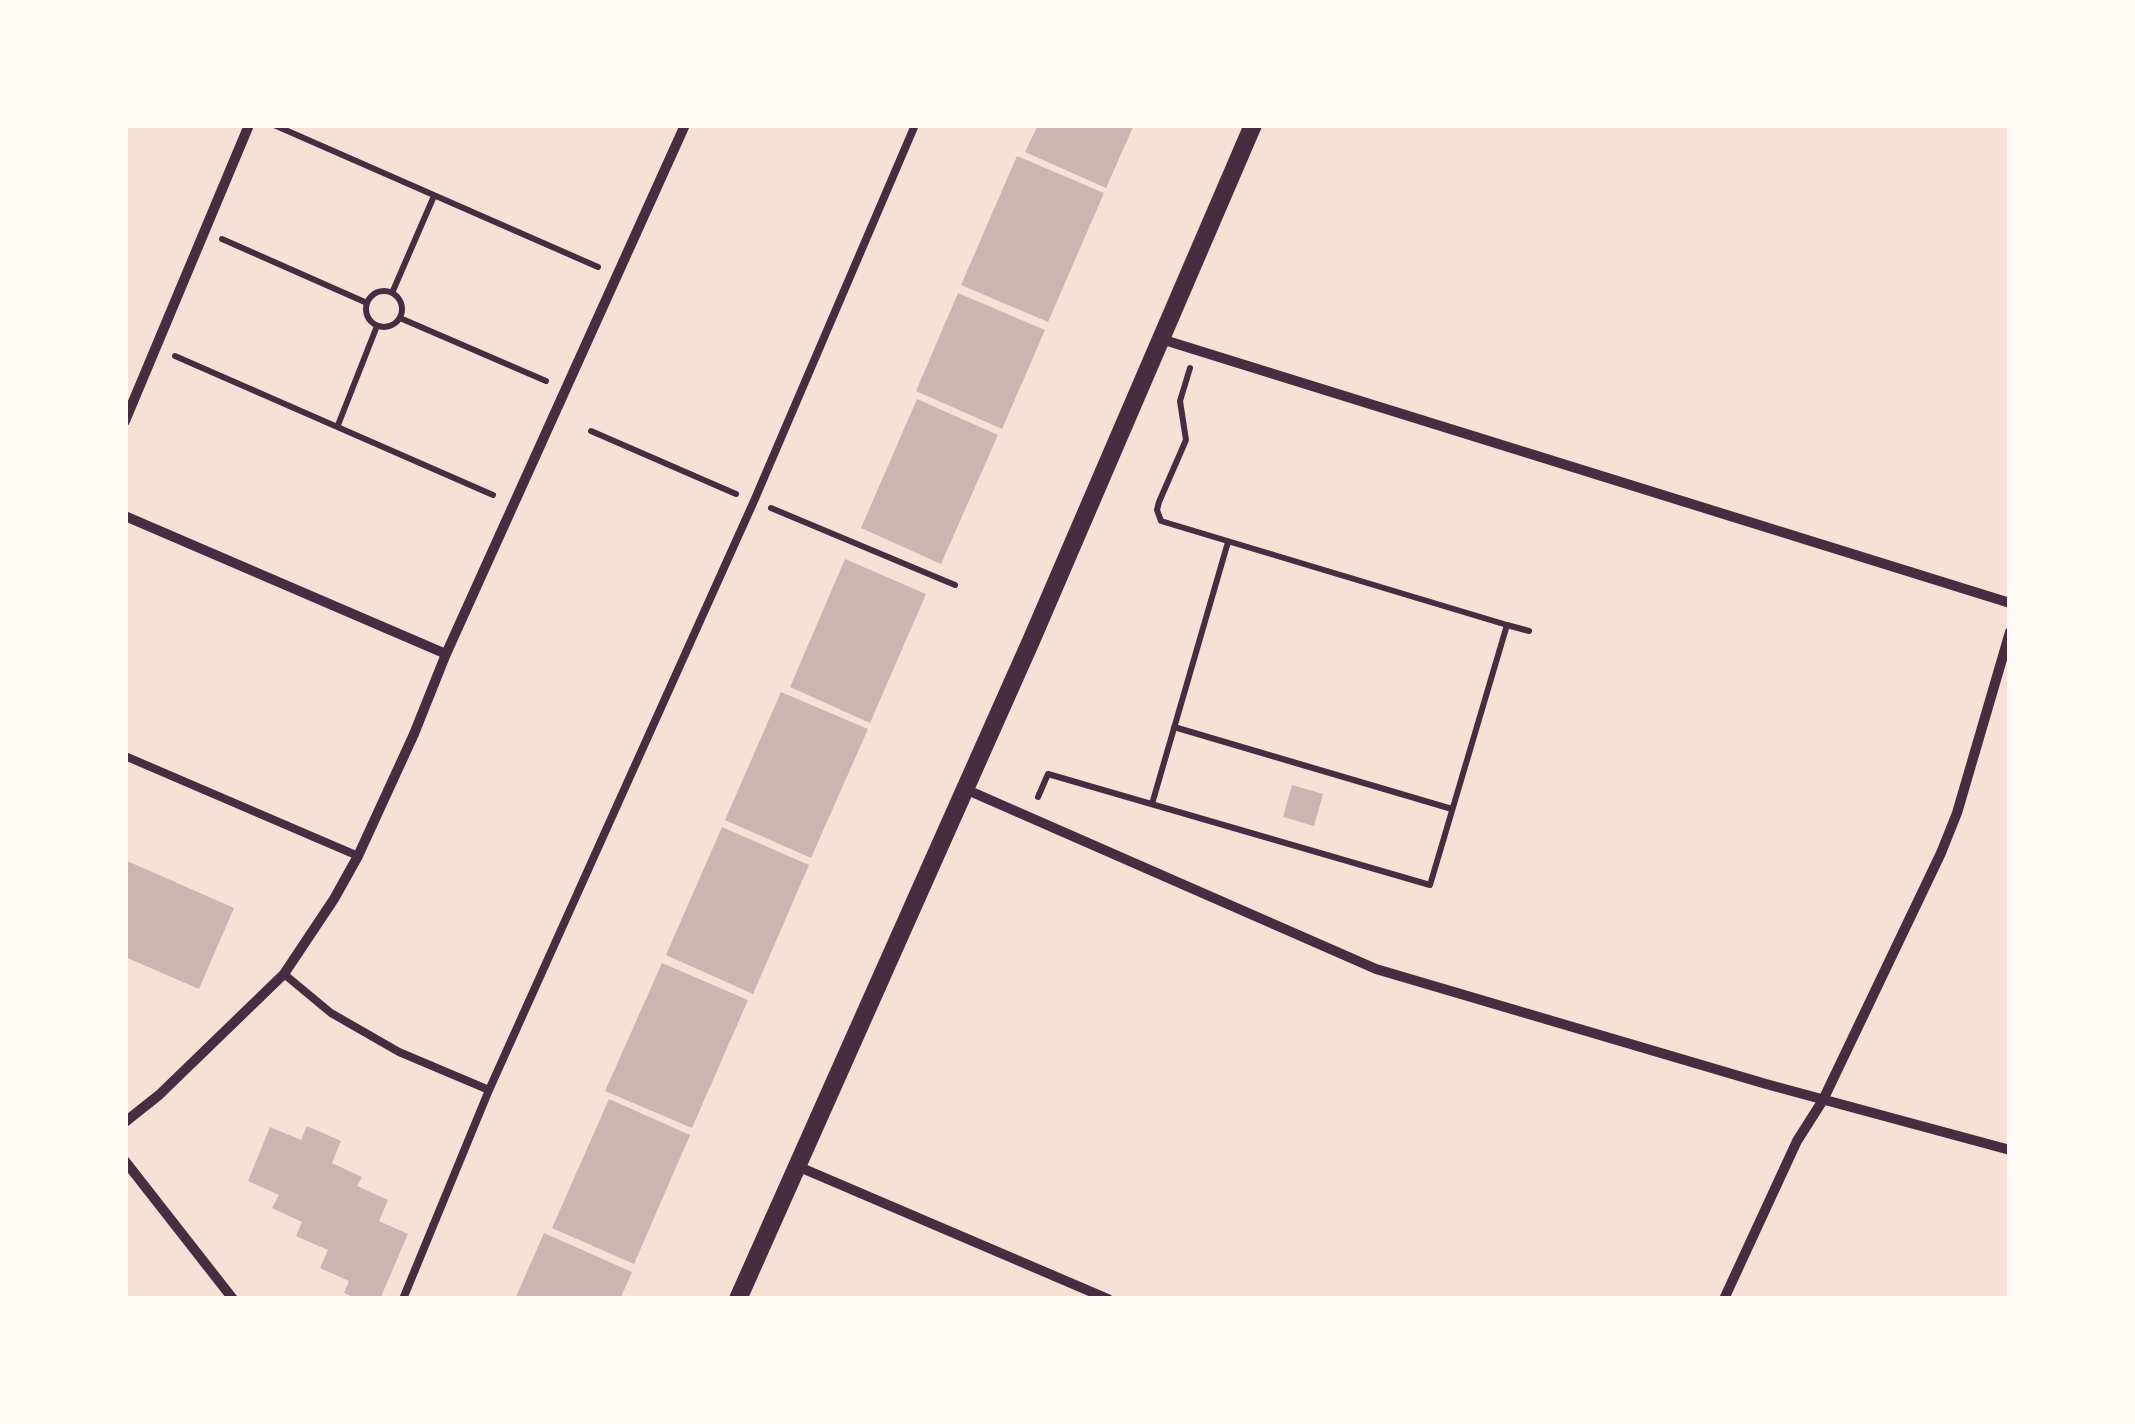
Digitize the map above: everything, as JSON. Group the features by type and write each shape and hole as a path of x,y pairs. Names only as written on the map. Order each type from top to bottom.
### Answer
{"street":[{"path":"125,421 248,125"},
{"path":"125,1122 159,1096 284,974 358,856 685,125"},
{"path":"738,1299 966,789 1253,125"},
{"path":"1161,340 2010,602"},
{"path":"125,516 446,654"},
{"path":"1724,1299 1797,1141 1824,1100 1953,824 2010,632"},
{"path":"966,789 1376,969 2010,1150"},
{"path":"125,1161 233,1299"},
{"path":"797,1166 1108,1299"}],"lane":[{"path":"403,1299 489,1090 754,502 914,125"},
{"path":"125,756 358,856"},
{"path":"284,974 331,1013 399,1052 489,1090"}],"path":[{"path":"274,125 618,275"},
{"path":"392,292 434,196"},
{"path":"204,232 367,303"},
{"path":"378,292 392,292 402,304 400,318 388,327 378,326 368,316 367,303 378,292"},
{"path":"400,318 566,389"},
{"path":"338,425 378,326"},
{"path":"155,348 514,504"},
{"path":"1196,350 1180,401 1186,440 1159,502 1157,514 1165,523 1529,631"},
{"path":"1152,804 1228,542"},
{"path":"1029,816 1048,774 1430,885 1507,625"},
{"path":"1174,727 1452,809"}],"building":[{"path":"1038,125 1134,125 1106,188 1025,152"},
{"path":"1017,156 1104,193 1048,322 961,285"},
{"path":"958,293 1045,330 1002,429 916,391"},
{"path":"917,399 998,435 941,564 861,528"},
{"path":"845,559 926,594 870,723 790,687"},
{"path":"781,692 868,729 811,858 725,820"},
{"path":"1292,785 1323,794 1314,826 1283,817"},
{"path":"722,827 809,865 753,994 666,955"},
{"path":"125,860 234,908 199,989 125,957"},
{"path":"662,963 748,1000 692,1128 605,1091"},
{"path":"609,1099 690,1135 634,1264 552,1228"},
{"path":"307,1126 341,1141 332,1163 362,1177 357,1186 388,1200 379,1221 408,1234 380,1299 358,1299 344,1293 349,1281 320,1268 328,1250 296,1236 302,1222 272,1208 279,1195 248,1181 270,1127 301,1140"},
{"path":"544,1233 632,1272 620,1299 515,1299"}]}
